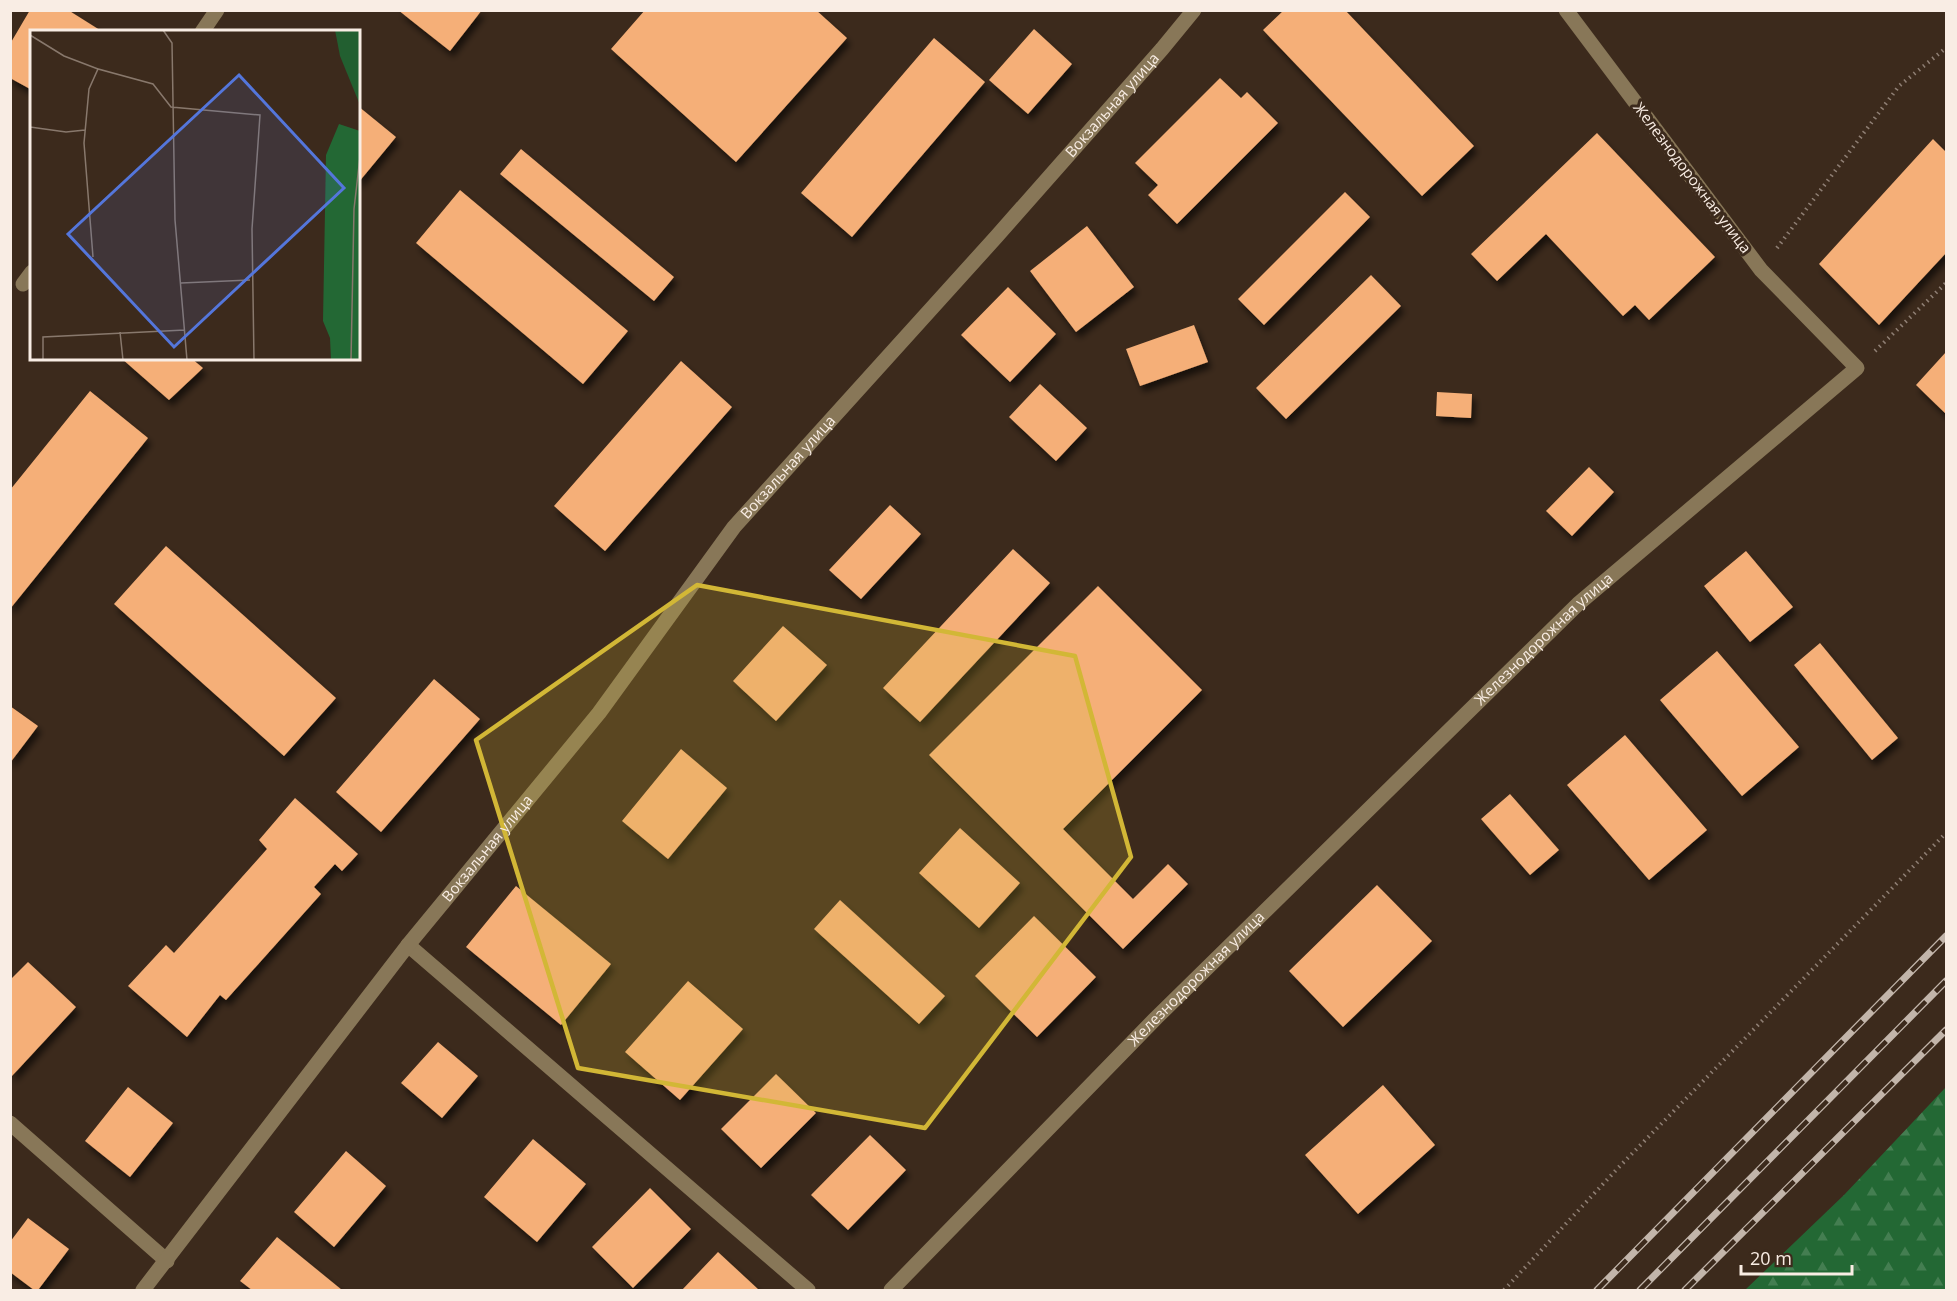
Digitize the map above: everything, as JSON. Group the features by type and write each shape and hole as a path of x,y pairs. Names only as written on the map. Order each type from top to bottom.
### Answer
{"street":[{"path":"203,30 217,10"},
{"name":"Вокзальная улица","path":"143,1290 408,945 599,713 734,527 1005,228 1162,50 1194,10"},
{"name":"Железнодорожная улица","path":"891,1290 1156,1018 1578,604 1857,368 1761,270 1566,10"},
{"path":"408,945 808,1290"},
{"path":"10,1123 167,1261"}],"path":[{"path":"1761,270 1899,86 1947,48"},
{"path":"1857,368 1947,283"},
{"path":"1504,1290 1618,1168 1947,833"}],"highlighted area":[{"path":"697,585 1075,656 1131,857 925,1128 578,1068 476,740"}],"green space":[{"path":"1946,1087 1946,1290 1745,1290 1844,1195"}],"building":[{"path":"30,10 68,10 100,30 30,30 30,89 10,78 10,44"},
{"path":"398,10 482,10 450,51"},
{"path":"645,10 816,10 847,38 736,162 611,49"},
{"path":"1284,10 1345,10 1474,146 1422,196 1263,30"},
{"path":"1034,29 1072,64 1028,114 989,80"},
{"path":"934,38 985,82 852,237 801,193"},
{"path":"1220,78 1241,98 1247,92 1278,123 1177,224 1148,195 1158,185 1135,163"},
{"path":"360,108 396,137 360,181"},
{"path":"1597,133 1715,257 1649,320 1635,305 1623,316 1546,234 1497,281 1471,254"},
{"path":"1933,139 1946,152 1946,253 1879,325 1819,264"},
{"path":"521,149 674,277 654,301 500,174"},
{"path":"460,190 628,331 583,384 416,243"},
{"path":"1345,192 1370,217 1264,325 1238,299"},
{"path":"1087,226 1134,287 1076,332 1030,271"},
{"path":"1371,275 1401,306 1286,419 1256,388"},
{"path":"1008,287 1056,334 1010,382 961,335"},
{"path":"1194,325 1208,362 1140,386 1126,349"},
{"path":"1946,352 1946,414 1916,385"},
{"path":"123,360 193,360 203,368 169,400"},
{"path":"681,361 732,407 605,551 554,506"},
{"path":"1040,384 1087,428 1056,461 1009,417"},
{"path":"90,391 148,438 10,609 10,490"},
{"path":"1437,392 1472,394 1471,418 1436,416"},
{"path":"1589,467 1614,492 1572,536 1546,511"},
{"path":"890,505 921,534 861,599 829,570"},
{"path":"166,546 336,698 284,756 114,604"},
{"path":"1013,549 1050,583 920,722 883,688"},
{"path":"1746,551 1793,607 1750,642 1704,586"},
{"path":"1098,586 1202,690 1063,829 1133,899 1168,864 1188,884 1123,949 929,755"},
{"path":"783,626 827,665 776,721 733,681"},
{"path":"1820,643 1898,738 1872,760 1794,665"},
{"path":"1717,651 1799,747 1742,796 1660,700"},
{"path":"434,679 480,719 381,832 336,792"},
{"path":"10,706 38,726 10,763"},
{"path":"1625,735 1707,830 1649,880 1567,785"},
{"path":"681,749 727,788 668,859 622,821"},
{"path":"1510,794 1559,850 1530,875 1481,819"},
{"path":"295,798 358,854 342,871 335,864 314,887 321,894 226,1000 220,995 187,1037 128,986 166,945 174,953 267,849 259,840"},
{"path":"960,828 1020,883 979,928 919,873"},
{"path":"1377,885 1432,941 1343,1027 1289,971"},
{"path":"516,886 611,964 561,1025 466,947"},
{"path":"840,900 945,996 919,1024 814,929"},
{"path":"1034,916 1096,977 1037,1037 975,976"},
{"path":"28,962 76,1007 12,1076 10,980"},
{"path":"688,981 743,1029 680,1100 625,1052"},
{"path":"438,1042 478,1076 442,1118 401,1083"},
{"path":"776,1074 816,1113 761,1168 721,1129"},
{"path":"1383,1085 1435,1145 1358,1214 1305,1155"},
{"path":"128,1087 173,1123 130,1177 85,1141"},
{"path":"870,1135 906,1170 848,1230 811,1195"},
{"path":"533,1139 586,1184 537,1242 484,1197"},
{"path":"346,1151 386,1186 334,1247 294,1212"},
{"path":"650,1188 691,1229 633,1288 592,1247"},
{"path":"28,1218 69,1249 38,1290 34,1290 10,1272 10,1242"},
{"path":"277,1237 342,1290 252,1290 240,1281"},
{"path":"718,1252 759,1290 682,1290"}],"railway":[{"path":"1597,1290 1946,936"},
{"path":"1640,1290 1946,981"},
{"path":"1685,1290 1946,1030"}]}
